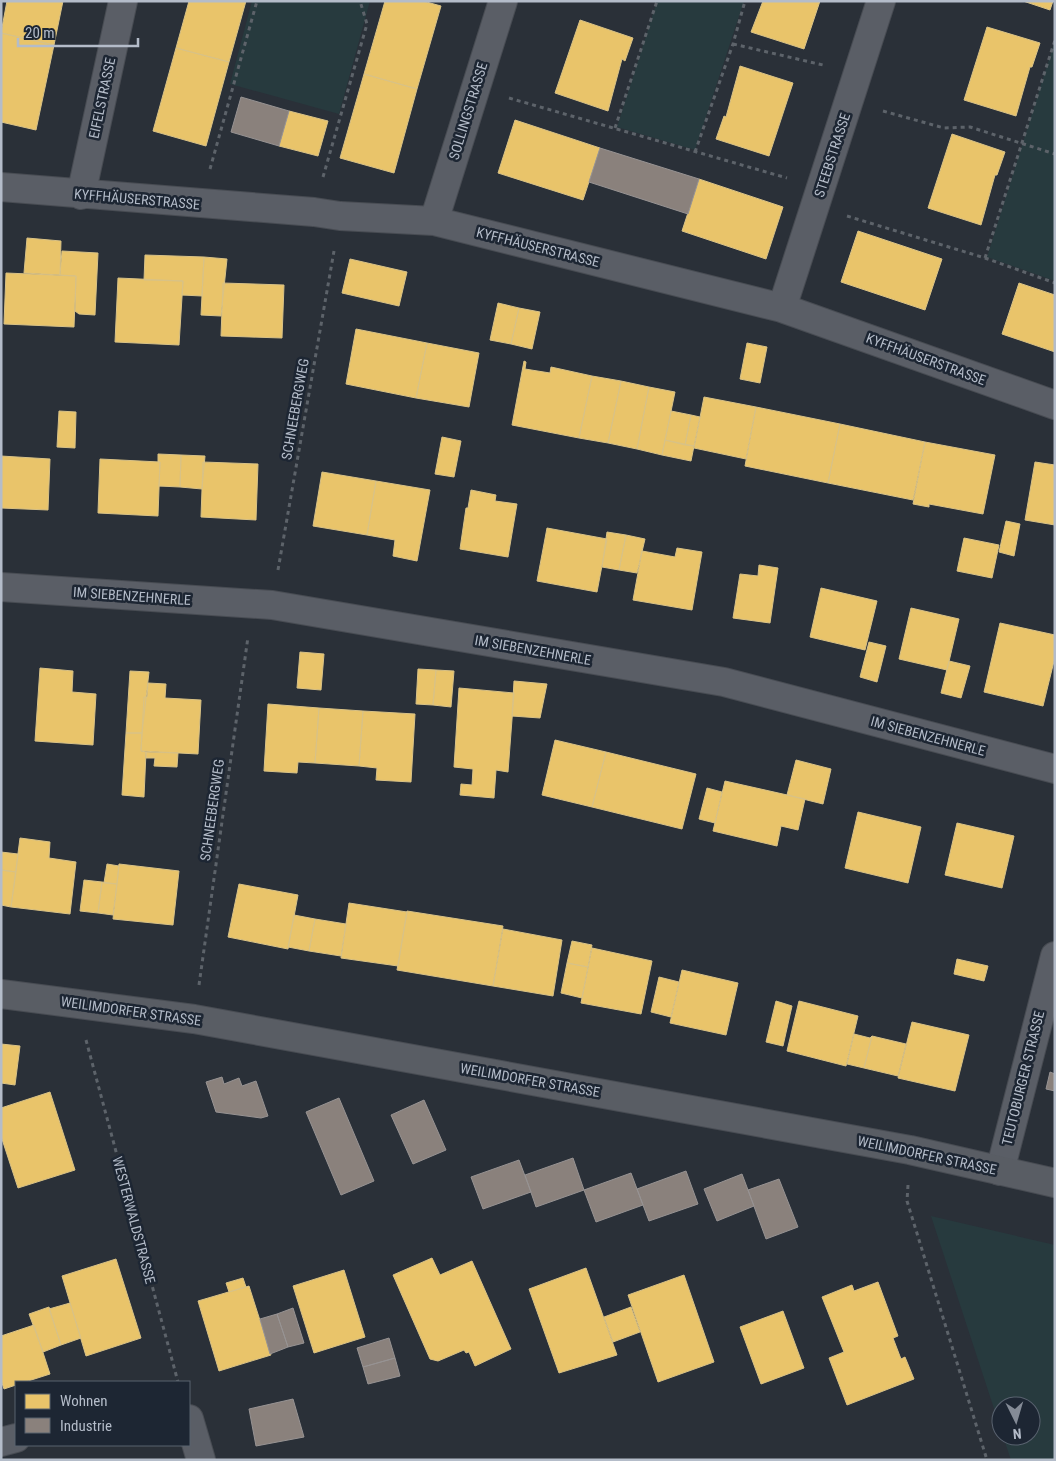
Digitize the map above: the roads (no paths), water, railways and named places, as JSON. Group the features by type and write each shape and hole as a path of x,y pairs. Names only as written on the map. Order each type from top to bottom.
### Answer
{"street":[{"name":"EIFELSTRASSE","path":"81,194 123,1"},
{"name":"SOLLINGSTRASSE","path":"434,221 503,1"},
{"name":"STEEBSTRASSE","path":"782,308 881,1"},
{"name":"KYFFHÄUSERSTRASSE","path":"1,187 434,221 782,308 1055,405"},
{"name":"IM SIEBENZEHNERLE","path":"1,587 262,605 724,682 1055,769"},
{"name":"TEUTOBURGER STRASSE","path":"1000,1171 1055,956"},
{"name":"WEILIMDORFER STRASSE","path":"1,994 194,1019 910,1150 1055,1183"},
{"path":"190,1422 201,1460"},
{"path":"1,1442 15,1438"}]}
